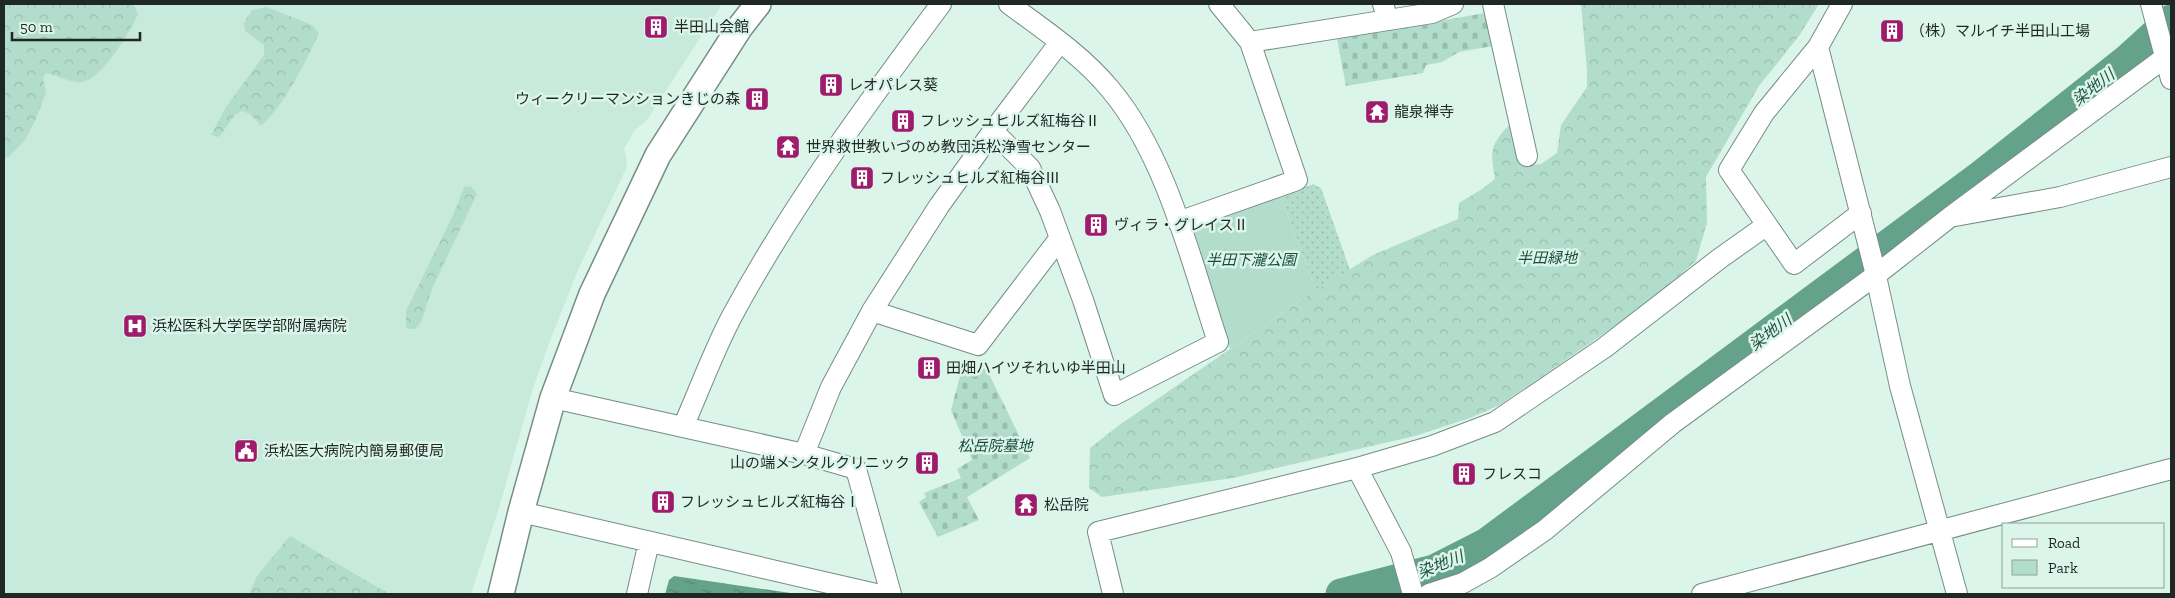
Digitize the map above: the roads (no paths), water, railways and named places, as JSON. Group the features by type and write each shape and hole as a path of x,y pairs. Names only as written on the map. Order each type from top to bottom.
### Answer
{"street":[{"path":"501,594 521,512 553,398 592,294 658,155 740,27 758,4"},
{"path":"683,427 732,318 779,234 851,126 941,4"},
{"path":"993,131 1030,168 1050,211 1083,300 1114,395 1218,342 1178,222 1150,150 1137,125 1102,79 1060,42 1009,4"},
{"path":"1178,222 1296,180 1250,42 1219,4"},
{"path":"1250,42 1386,12 1432,13 1453,4"},
{"path":"1493,4 1527,156"},
{"path":"1842,4 1818,47 1764,113 1729,170 1794,264 1863,221"},
{"path":"2152,7 2167,53 2171,79"},
{"path":"804,454 831,386 872,311 939,206 1060,42"},
{"path":"1818,47 1863,221 1900,386 1957,594"},
{"path":"1357,468 1401,552 1418,592 1463,583 1490,568 1545,530 1673,423 2167,53"},
{"path":"1950,217 2060,197 2171,167"},
{"path":"1113,594 1098,532 1357,468 1432,446 1495,422 1604,348 1719,259 1767,225"},
{"path":"872,311 978,345 1059,239"},
{"path":"553,398 804,454 856,468 891,594"},
{"path":"1702,594 2171,469"},
{"path":"521,512 876,594"},
{"path":"637,594 649,542"}],"water":[{"path":"674,576 797,594 665,594 669,580"}],"waterway":[{"name":"染地川","path":"1341,594 1434,570 1487,543 1982,175 2127,60 2171,20"}],"place":[{"name":"半田山会館","path":"656,27"},
{"name":"（株）マルイチ半田山工場","path":"1892,31"},
{"name":"レオパレス葵","path":"831,85"},
{"name":"ウィークリーマンションきじの森","path":"757,99"},
{"name":"龍泉禅寺","path":"1377,112"},
{"name":"フレッシュヒルズ紅梅谷Ⅱ","path":"903,121"},
{"name":"世界救世教いづのめ教団浜松浄雪センター","path":"788,147"},
{"name":"フレッシュヒルズ紅梅谷Ⅲ","path":"862,178"},
{"name":"ヴィラ・グレイスⅡ","path":"1096,225"},
{"name":"浜松医科大学医学部附属病院","path":"135,326"},
{"name":"田畑ハイツそれいゆ半田山","path":"929,368"},
{"name":"浜松医大病院内簡易郵便局","path":"246,451"},
{"name":"山の端メンタルクリニック","path":"927,463"},
{"name":"フレスコ","path":"1464,474"},
{"name":"フレッシュヒルズ紅梅谷Ⅰ","path":"663,502"},
{"name":"松岳院","path":"1026,505"}],"park label":[{"name":"半田緑地","path":"1547,258"},
{"name":"半田下瀧公園","path":"1251,260"},
{"name":"松岳院墓地","path":"995,446"}]}
